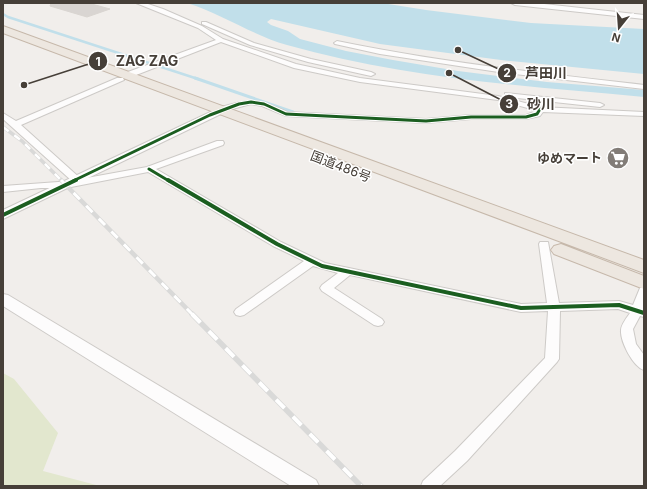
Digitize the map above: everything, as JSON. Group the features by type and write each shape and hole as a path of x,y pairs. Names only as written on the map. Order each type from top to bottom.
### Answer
{"highway":[{"name":"国道486号","path":"3,29 42,42 124,78 644,268"},
{"name":"国道486号","path":"216,112 644,283"}],"street":[{"path":"139,3 161,10 200,27 221,40 301,68 360,80 634,114"},
{"path":"153,3 252,44 310,61 382,77 490,93 605,106 644,108"},
{"path":"515,3 644,17"},
{"path":"15,124 183,53 221,40"},
{"path":"337,43 380,52 491,69 644,86"},
{"path":"498,98 540,109 644,114"},
{"path":"3,215 72,183 216,112 239,104 251,102 264,104 286,114 426,121 471,117 526,117 537,114 540,109"},
{"path":"3,115 15,124 72,183"},
{"path":"3,190 72,183 149,169 220,143"},
{"path":"149,169 277,244 322,266 521,308 619,305 640,312"},
{"path":"429,486 461,456 552,359 554,307 544,244"},
{"path":"240,312 312,261"},
{"path":"348,271 326,288 378,322"},
{"path":"644,291 640,312 626,329 630,345 644,366"},
{"path":"3,299 303,484"}],"green space":[{"path":"3,373 14,379 58,433 43,471 100,486 3,486"}],"water":[{"path":"187,3 382,3 531,23 644,29 644,74 501,60 380,44 271,19 267,22 288,31 300,39 346,51 458,71 547,82 644,90 644,97 464,79 375,66 274,41"}],"building":[{"path":"51,3 88,3 110,9 87,17 50,6"}],"waterway":[{"path":"3,14 8,17 196,78"},
{"path":"196,78 293,112"}],"railway":[{"path":"3,127 22,141 61,180"},
{"path":"61,180 193,315"},
{"path":"192,314 361,486"}],"cycle path":[{"path":"3,215 210,115 239,104 251,102 264,104 286,114 426,121 471,117 526,117 537,114 540,109"},
{"path":"149,169 277,244 322,266 521,308 619,305 644,313"}],"place":[{"name":"芦田川","path":"458,50"},
{"name":"砂川","path":"449,73"},
{"name":"ZAG ZAG","path":"24,85"},
{"name":"ゆめマート","path":"618,158"}]}
